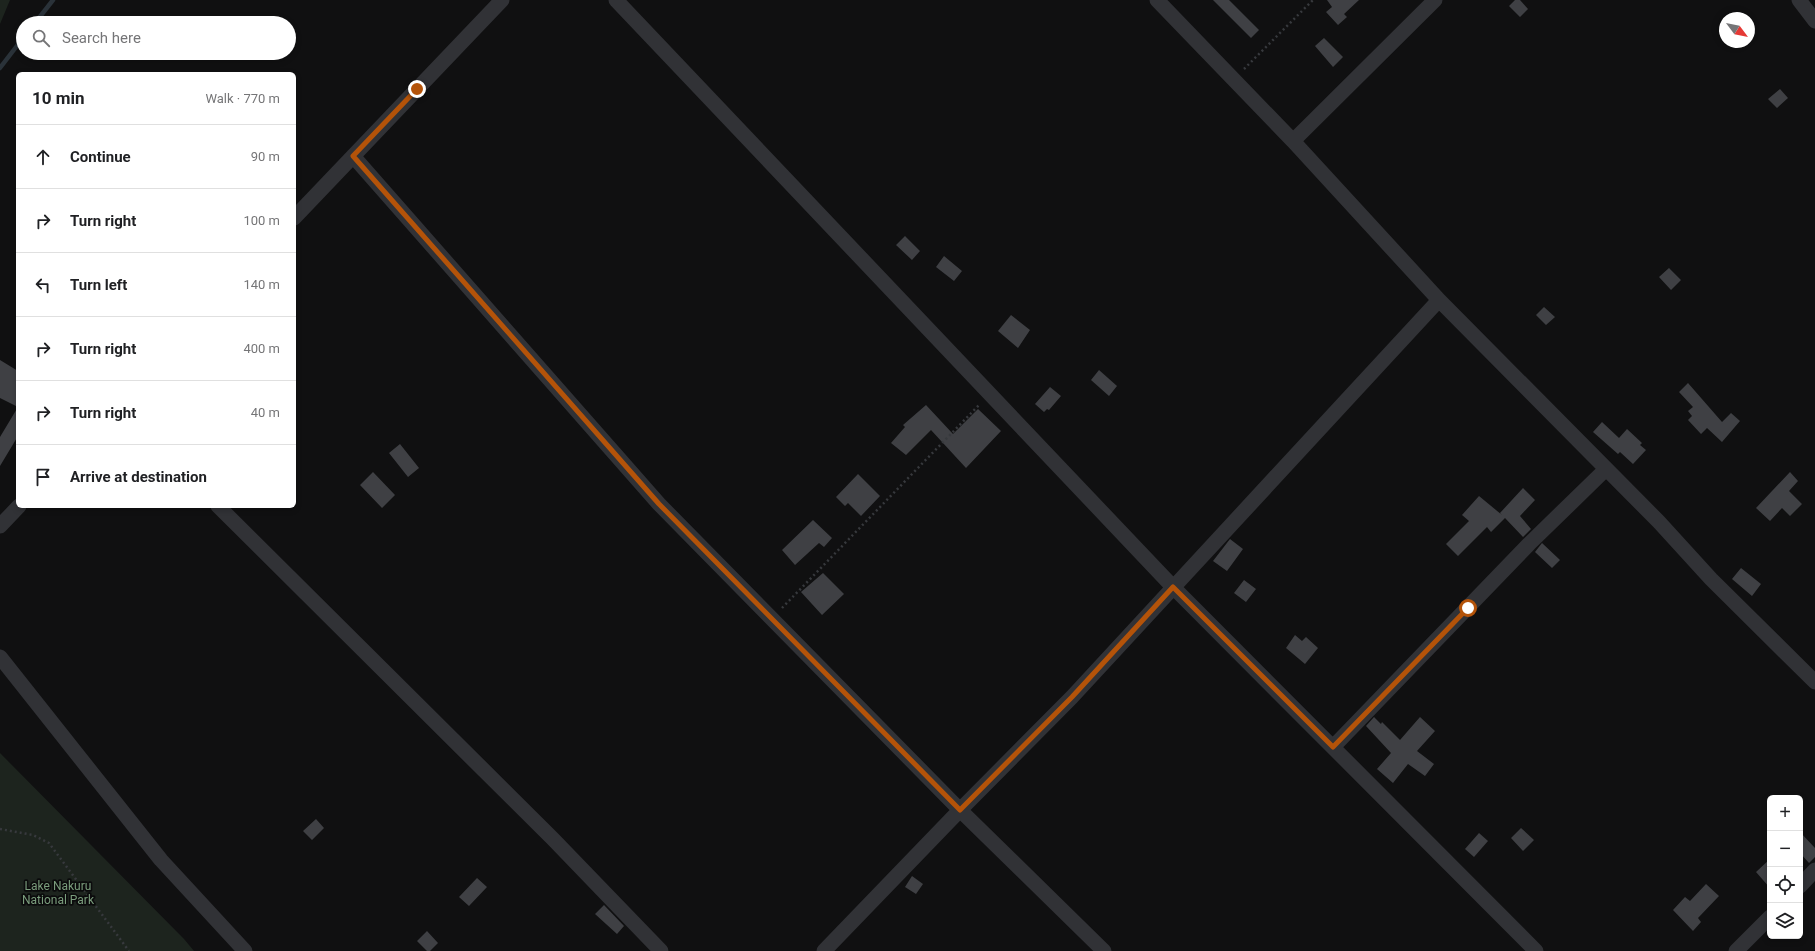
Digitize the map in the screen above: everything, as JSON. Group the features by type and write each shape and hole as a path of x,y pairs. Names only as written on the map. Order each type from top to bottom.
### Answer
{"street":[{"path":"296,216 502,0"},
{"path":"616,0 1173,587 1536,951"},
{"path":"1157,0 1293,141 1439,300 1659,522 1711,579 1815,682"},
{"path":"1293,141 1435,0"},
{"path":"1799,0 1815,21"},
{"path":"353,156 659,504 960,810 1104,951"},
{"path":"824,951 1072,697 1439,300"},
{"path":"1333,747 1529,544 1606,469"},
{"path":"0,526 17,508"},
{"path":"220,508 553,839 661,951"},
{"path":"0,657 161,860 244,951"},
{"path":"1803,883 1815,870"},
{"path":"1736,951 1767,920"}],"path":[{"path":"1234,80 1313,0"},
{"path":"772,618 990,394"},
{"path":"0,829 33,835 49,843 129,951"}],"green space":[{"path":"0,0 10,0 0,24"},
{"name":"Lake Nakuru National Park","path":"0,753 184,939 194,951 0,951"}],"building":[{"path":"1213,0 1229,0 1259,30 1251,38"},
{"path":"1327,0 1359,0 1344,14 1347,17 1338,25 1326,12 1332,7"},
{"path":"1515,0 1520,0 1528,9 1520,17 1509,6"},
{"path":"1324,38 1343,57 1333,67 1315,46"},
{"path":"1780,89 1788,98 1777,108 1768,99"},
{"path":"905,236 920,251 912,260 896,245"},
{"path":"944,256 962,271 954,281 936,267"},
{"path":"1669,268 1681,280 1671,290 1659,277"},
{"path":"1544,307 1555,317 1546,325 1536,315"},
{"path":"1011,315 1030,330 1018,348 998,331"},
{"path":"0,360 16,370 16,406 0,398"},
{"path":"1099,370 1117,386 1109,396 1091,380"},
{"path":"1688,383 1722,422 1731,413 1740,421 1722,442 1707,428 1701,434 1688,420 1692,416 1688,411 1693,407 1679,392"},
{"path":"1050,387 1061,396 1049,410 1047,409 1044,412 1035,404"},
{"path":"926,405 953,434 978,409 1001,431 966,468 931,430 906,455 891,443 905,427 903,425"},
{"path":"16,410 16,439 0,466 0,437"},
{"path":"1602,422 1619,438 1627,429 1642,443 1640,445 1646,450 1633,464 1620,452 1618,454 1593,432"},
{"path":"400,444 419,468 408,477 389,453"},
{"path":"373,472 395,495 382,508 360,485"},
{"path":"1790,472 1798,481 1789,491 1802,504 1790,516 1782,508 1770,521 1756,508"},
{"path":"858,474 880,496 861,516 848,503 845,506 836,497"},
{"path":"1523,488 1535,500 1520,516 1531,529 1523,537 1505,518 1491,532 1487,527 1458,556 1446,544 1469,521 1462,515 1479,496 1502,515 1500,513"},
{"path":"813,520 832,538 824,547 819,543 795,565 782,550"},
{"path":"1230,539 1243,549 1227,571 1213,561"},
{"path":"1542,543 1560,560 1552,568 1535,552"},
{"path":"1741,568 1761,584 1752,596 1732,579"},
{"path":"823,573 844,594 822,615 801,592"},
{"path":"1244,580 1256,589 1246,602 1234,593"},
{"path":"1295,635 1302,641 1306,637 1318,648 1305,664 1286,648"},
{"path":"1374,717 1381,724 1382,722 1400,740 1420,717 1435,731 1417,751 1434,764 1425,776 1408,764 1393,783 1377,769 1391,753 1366,726"},
{"path":"316,819 324,828 312,840 303,831"},
{"path":"1521,828 1534,840 1523,851 1511,838"},
{"path":"1479,833 1488,841 1474,857 1465,849"},
{"path":"1803,835 1815,848 1815,857 1809,863 1803,856"},
{"path":"1767,862 1767,885 1756,872"},
{"path":"912,876 923,884 916,894 905,887"},
{"path":"477,878 487,887 469,906 459,897"},
{"path":"1706,884 1719,896 1698,918 1701,922 1693,931 1673,910 1685,897 1690,901"},
{"path":"604,905 624,926 617,934 595,914"},
{"path":"427,931 438,943 430,951 427,951 417,941"}],"waterway":[{"path":"40,16 53,0"},
{"path":"0,68 16,47"}],"route":[{"path":"417,89 353,156 659,504 960,810 1072,697 1173,587 1333,747 1468,608"}]}
